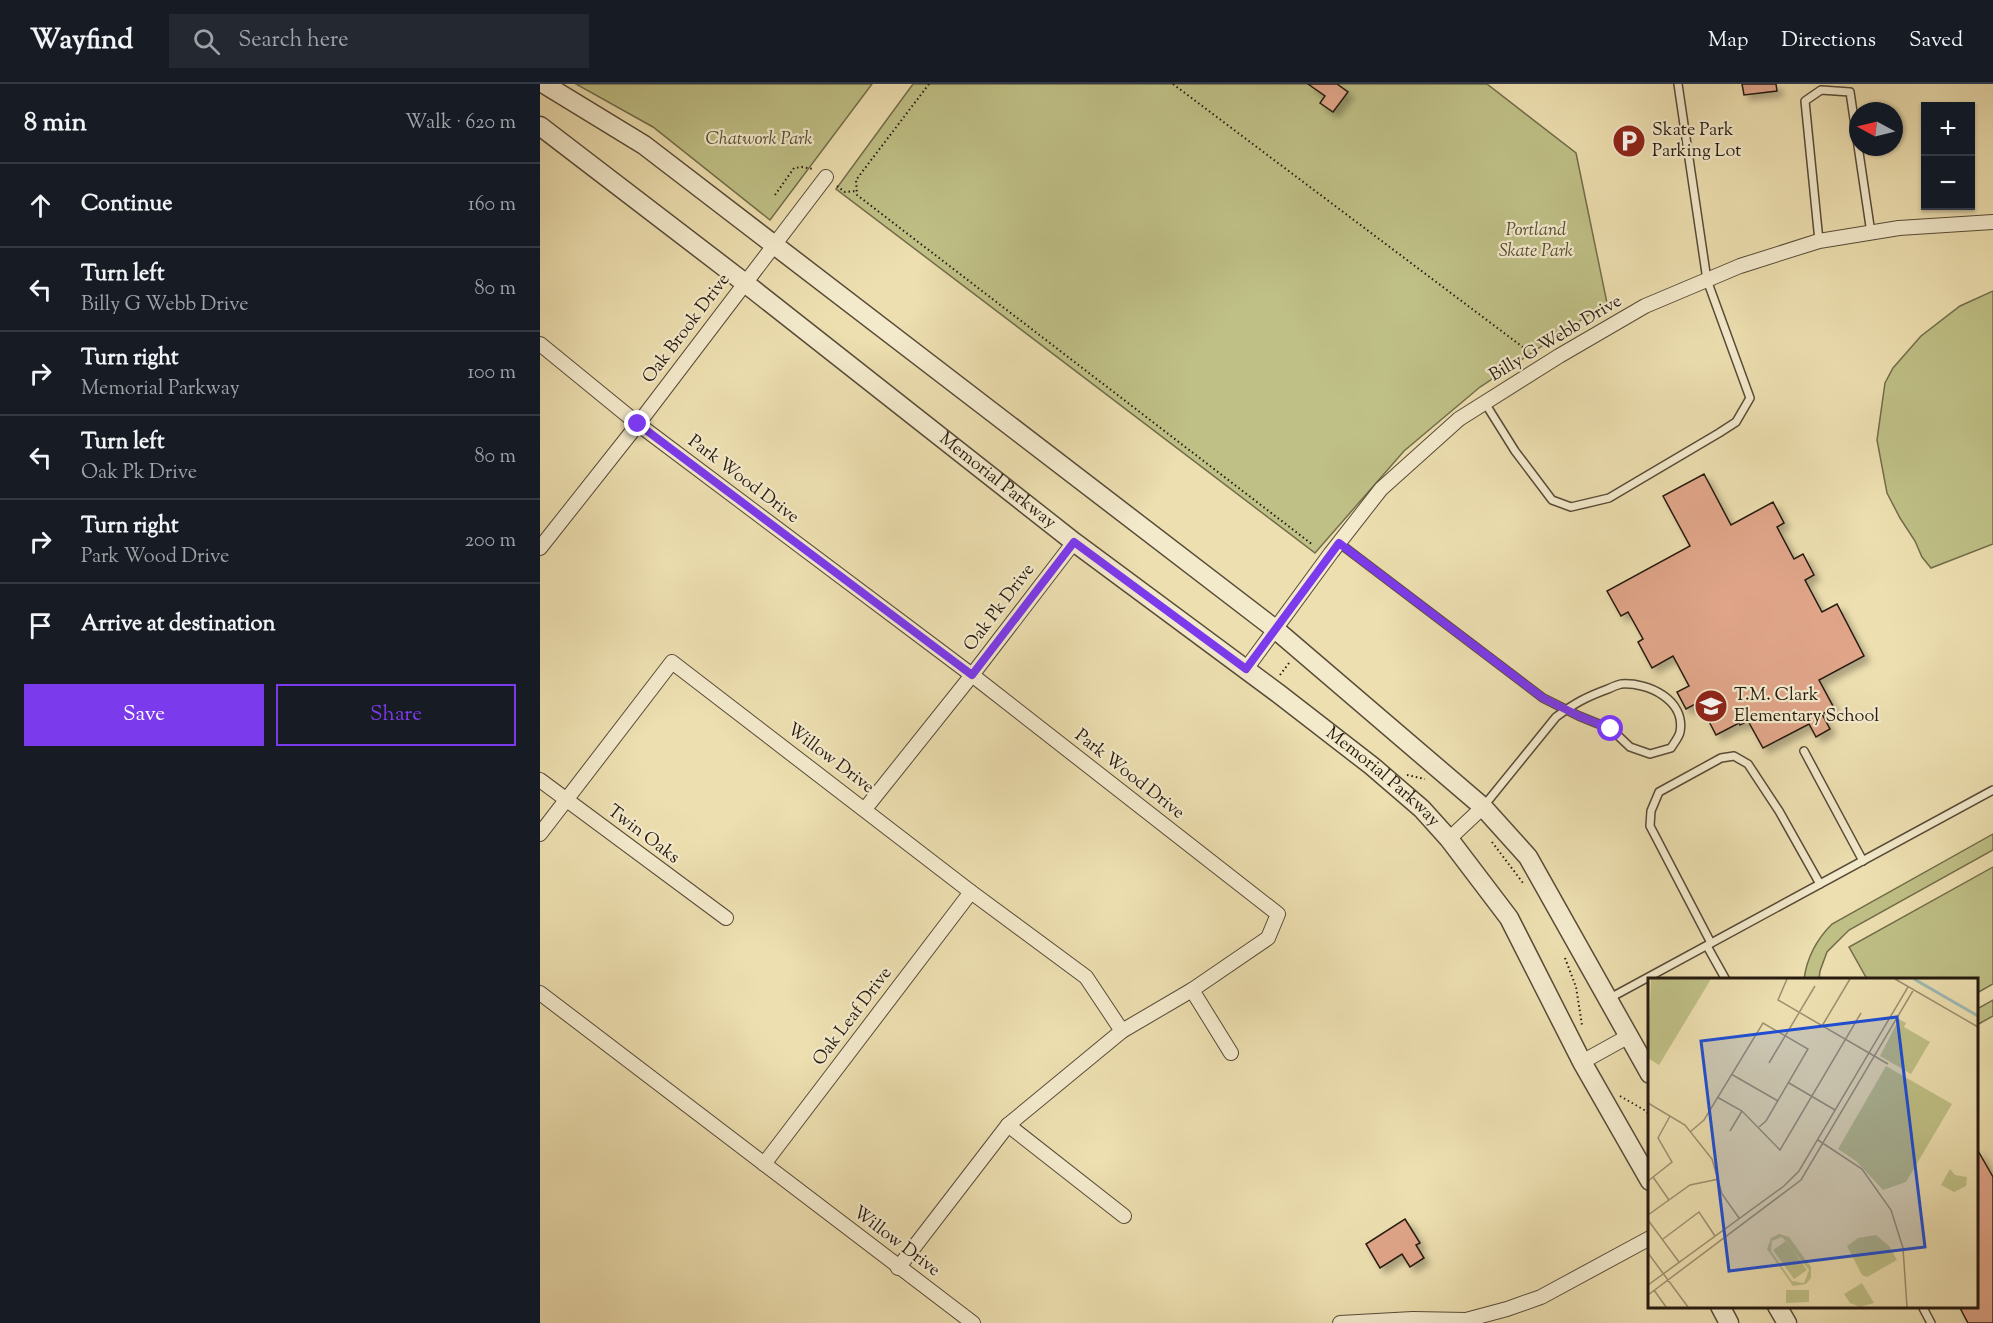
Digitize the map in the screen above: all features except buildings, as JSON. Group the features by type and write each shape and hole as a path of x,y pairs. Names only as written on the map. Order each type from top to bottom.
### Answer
{"street":[{"path":"544,84 644,145 1275,629 1483,807 1528,857 1648,1070"},
{"name":"Memorial Parkway","path":"540,126 745,282 1074,542 1246,669 1372,766 1422,809 1449,839 1509,918 1582,1062 1648,1178"},
{"name":"Oak Brook Drive","path":"540,548 638,424 826,177"},
{"name":"Billy G Webb Drive","path":"1246,669 1381,489 1459,419 1559,356 1645,306 1740,266 1819,241 1899,228 1993,222"},
{"name":"Park Wood Drive","path":"540,344 638,424 972,675 1278,914 1268,938 1192,990 1122,1031 1008,1125 898,1268"},
{"name":"Oak Pk Drive","path":"865,809 1074,542"},
{"name":"Willow Drive","path":"540,834 672,662 971,892 1086,977 1122,1031"},
{"name":"Twin Oaks","path":"540,780 726,918"},
{"path":"1449,839 1483,807"},
{"name":"Oak Leaf Drive","path":"764,1164 971,892"},
{"path":"1192,990 1231,1053"},
{"name":"Willow Drive","path":"540,993 973,1323"},
{"path":"1582,1062 1629,1036"},
{"path":"1008,1125 1124,1216"},
{"path":"1340,1323 1466,1320 1507,1309 1541,1297 1648,1239"},
{"path":"1721,1308 1729,1323"},
{"path":"1779,1308 1787,1323"}],"lane":[{"path":"1485,403 1515,451 1552,500 1571,507 1609,498 1736,422 1750,398 1707,280 1678,84"},
{"path":"1819,241 1804,101 1821,90 1850,92 1871,232"},
{"path":"1339,543 1543,698 1566,709 1611,729 1630,747 1650,754 1671,748 1680,734 1680,716 1670,699 1650,688 1621,684 1581,699 1566,709 1556,717 1483,807"},
{"path":"1804,751 1863,861"},
{"path":"1725,978 1650,826 1651,811 1659,792 1721,758 1734,756 1748,764 1779,811 1820,884"},
{"path":"1608,999 1993,790"},
{"path":"1923,1308 1931,1323"}],"path":[{"path":"929,84 856,180 857,195 1313,545"},
{"path":"1173,84 1524,348"}],"green space":[{"name":"Chatwork Park","path":"576,84 872,84 770,220 653,127"},
{"name":"Portland Skate Park","path":"913,84 1487,84 1576,153 1607,303 1480,387 1404,451 1315,553 836,189"},
{"path":"1993,291 1993,544 1931,568 1922,557 1887,493 1877,440 1885,383 1893,368 1921,336 1960,306"},
{"path":"1993,834 1993,850 1849,930 1827,952 1819,978 1804,978 1813,949 1832,924"},
{"path":"1993,867 1993,984 1978,992 1978,978 1866,978 1849,947"},
{"path":"1993,1000 1993,1016 1978,1024 1978,1008"}],"place":[{"name":"Skate Park Parking Lot","path":"1629,141"},
{"name":"T.M. Clark Elementary School","path":"1711,706"}],"route":[{"path":"638,424 972,675 1074,542 1246,669 1339,543 1543,698 1611,729"}]}
